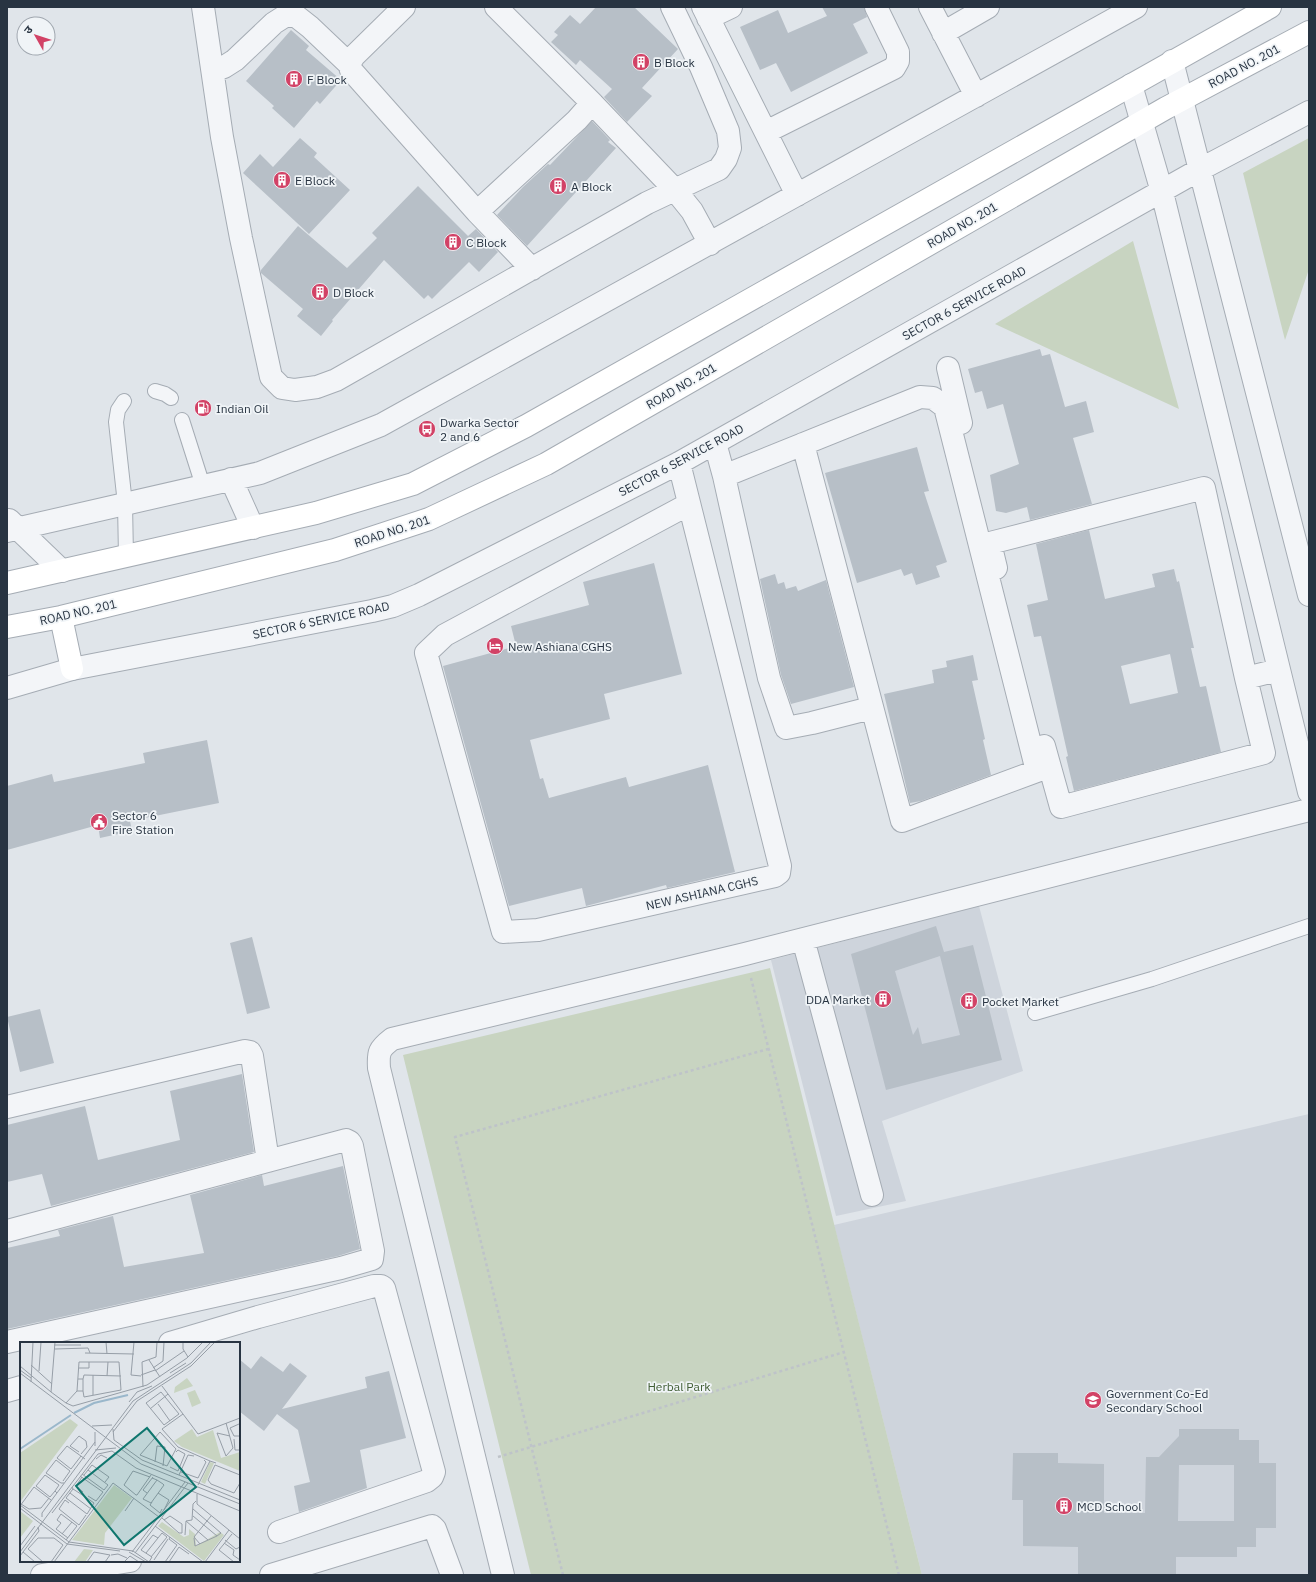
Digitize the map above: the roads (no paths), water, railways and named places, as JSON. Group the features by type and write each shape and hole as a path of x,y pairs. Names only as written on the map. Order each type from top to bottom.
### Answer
{"main road":[{"path":"7,583 316,513 413,484 526,426 1270,7"},
{"name":"ROAD NO. 201","path":"7,627 61,617 336,550 429,519 546,464 1142,122 1309,32"},
{"path":"61,617 72,669"}],"street":[{"path":"203,7 223,144 264,350 271,377 282,388 295,390 317,387 336,380 647,204 719,169 726,159 730,148 728,131 701,67 672,7"},
{"path":"349,64 354,56 372,37 404,7"},
{"path":"496,7 592,103 675,190 692,211 710,244"},
{"path":"731,7 706,13 797,196"},
{"path":"766,132 894,68 898,61 898,52 876,7"},
{"path":"930,7 976,96"},
{"path":"943,33 988,7"},
{"path":"11,526 125,504 260,473 381,425 1136,7"},
{"path":"213,71 224,68 235,60 274,23 286,16 296,16 310,27 349,64 351,70 532,270"},
{"path":"1172,62 1309,595"},
{"path":"1131,85 1162,192 1309,792"},
{"path":"478,212 577,120 592,103"},
{"name":"SECTOR 6 SERVICE ROAD","path":"7,688 72,669 372,611 393,606 419,595 679,463 1199,170 1309,112"},
{"path":"948,368 990,543 1061,807 1264,754 1204,488 990,543"},
{"path":"724,476 803,444 920,397 933,398 944,407 1037,771 902,821 871,708 803,444"},
{"path":"716,442 769,678 786,728 812,724 871,708"},
{"path":"679,463 690,504"},
{"path":"231,479 252,528"},
{"name":"NEW ASHIANA CGHS","path":"690,504 780,866 779,873 775,876 538,930 503,932 426,653 445,635 690,504"},
{"path":"11,526 62,571"},
{"path":"1246,678 1278,670"},
{"path":"504,1575 379,1068 378,1055 381,1047 392,1038 803,940 1309,810"},
{"path":"803,940 872,1195"},
{"path":"7,1107 245,1051 250,1052 252,1056 268,1161"},
{"path":"7,1231 346,1140 350,1142 352,1146 370,1236 372,1259 341,1268 7,1342"},
{"path":"173,1342 258,1317 374,1286 381,1286 384,1288 434,1472 432,1478 279,1532"},
{"path":"7,1391 20,1387"},
{"path":"271,1575 432,1526 435,1529 452,1575"},
{"path":"42,1575 124,1562"}],"lane":[{"path":"155,391 165,394 171,398"},
{"path":"124,401 118,410 116,422 125,504 126,556"},
{"path":"182,420 203,486"},
{"path":"1036,1013 1152,979 1309,926"}],"place":[{"name":"B Block","path":"641,62"},
{"name":"F Block","path":"294,79"},
{"name":"E Block","path":"282,180"},
{"name":"A Block","path":"558,186"},
{"name":"C Block","path":"453,242"},
{"name":"D Block","path":"320,292"},
{"name":"Indian Oil","path":"203,408"},
{"name":"Dwarka Sector 2 and 6","path":"427,429"},
{"name":"New Ashiana CGHS","path":"495,646"},
{"name":"Sector 6 Fire Station","path":"99,822"},
{"name":"DDA Market","path":"883,999"},
{"name":"Pocket Market","path":"969,1001"},
{"name":"Government Co-Ed Secondary School","path":"1093,1400"},
{"name":"MCD School","path":"1064,1506"}],"park label":[{"name":"Herbal Park","path":"679,1386"}]}
